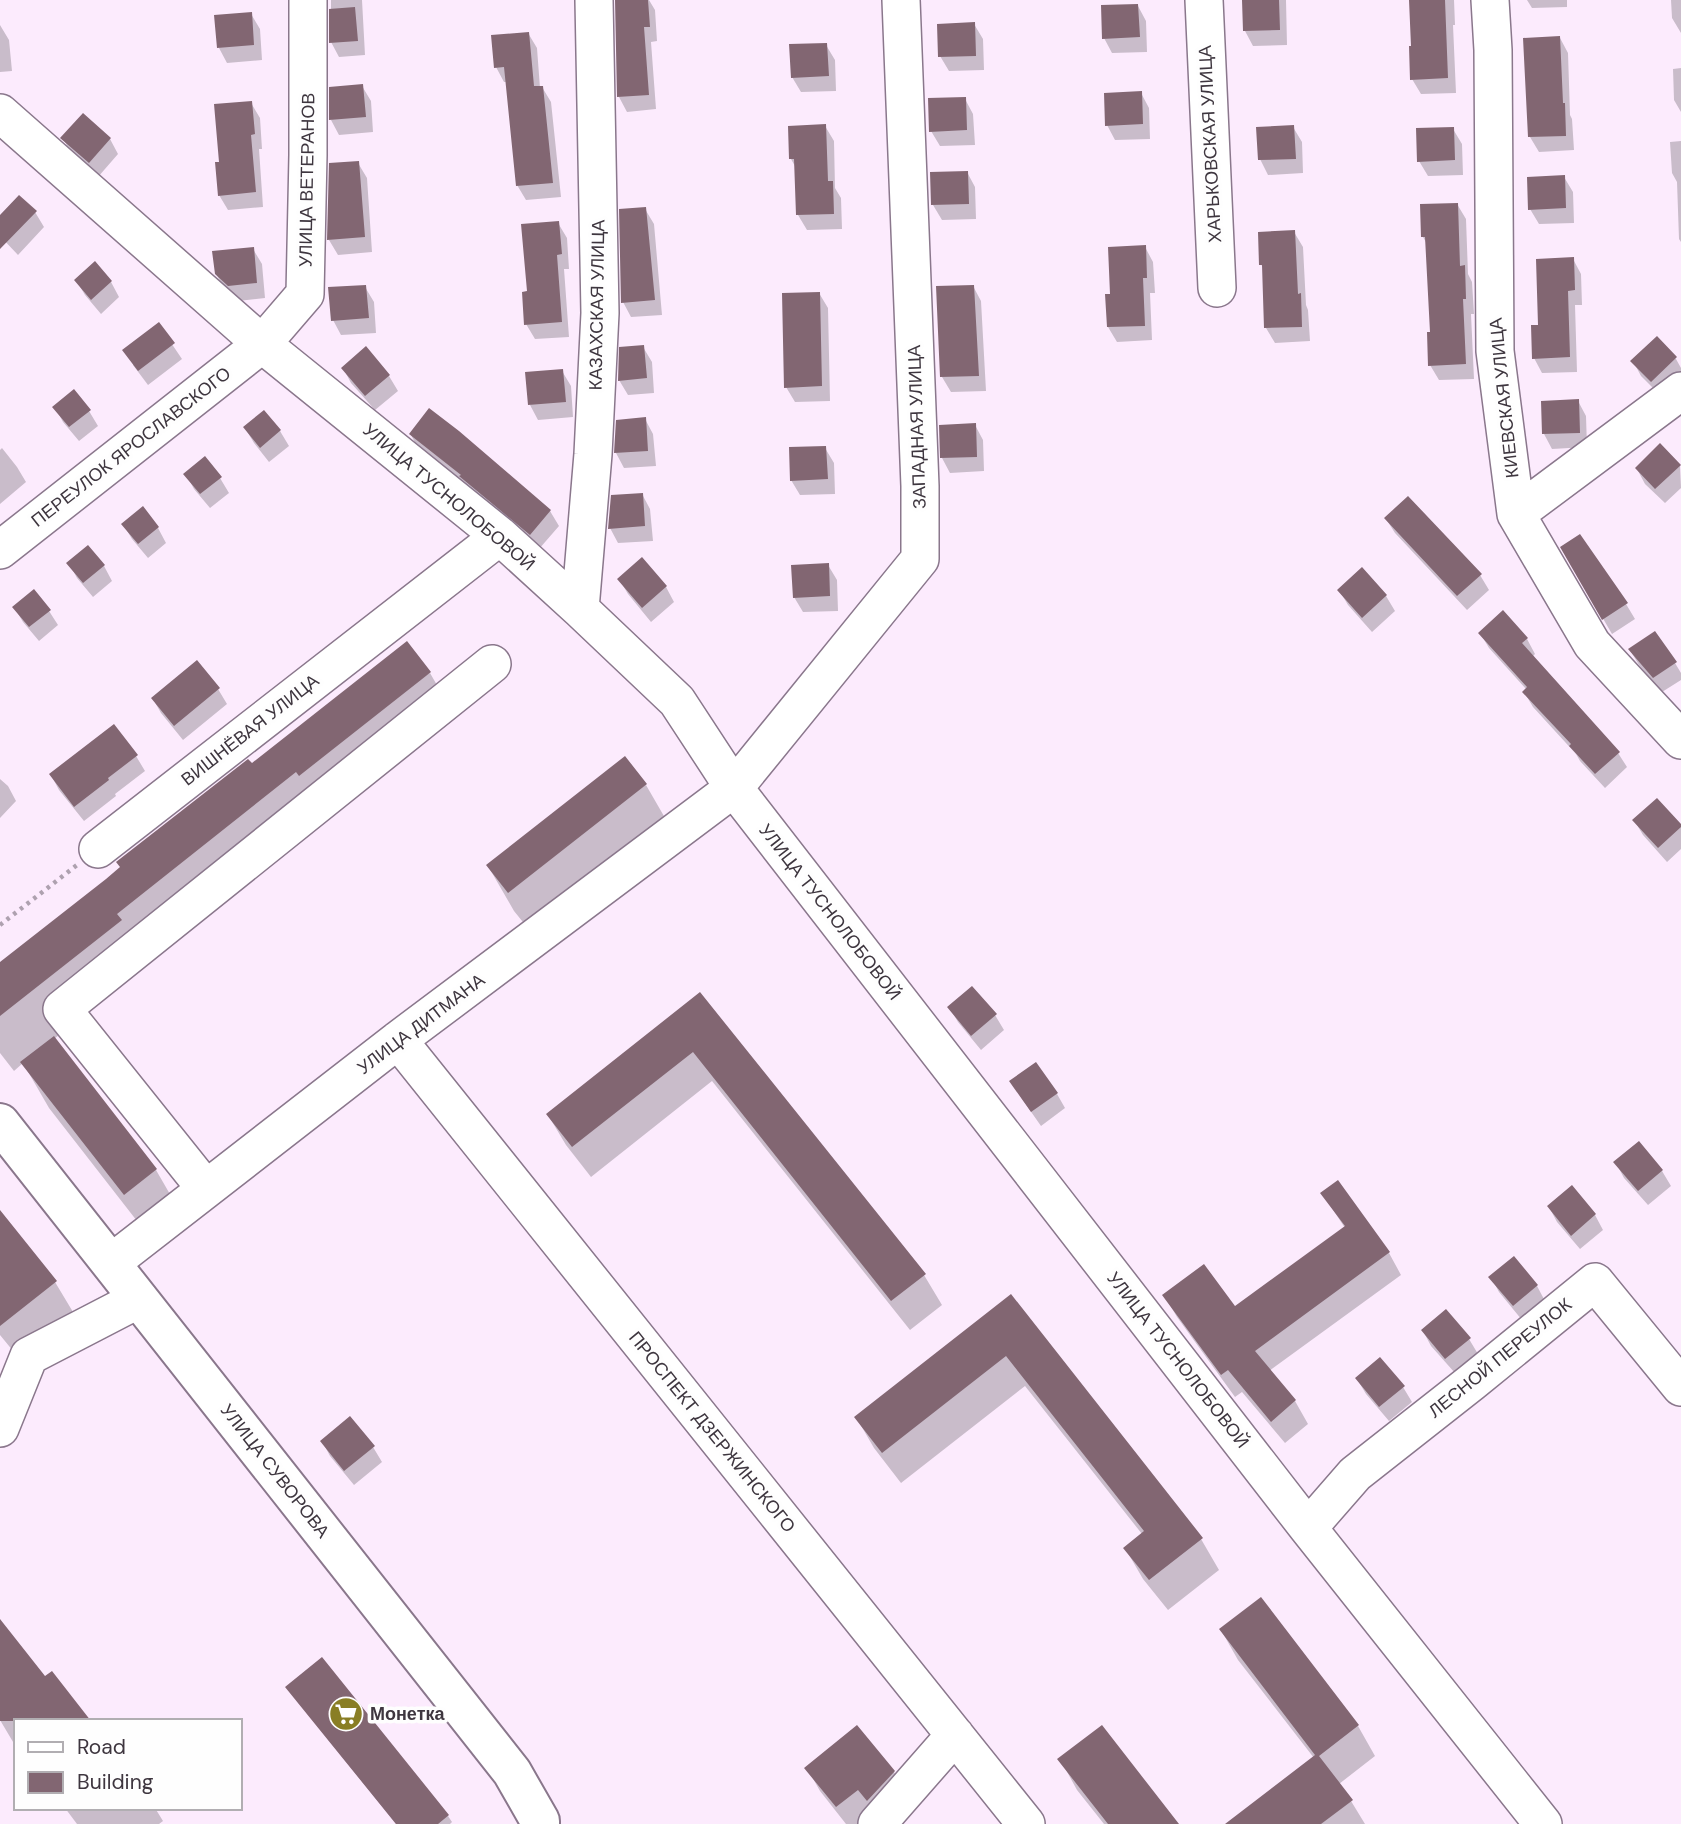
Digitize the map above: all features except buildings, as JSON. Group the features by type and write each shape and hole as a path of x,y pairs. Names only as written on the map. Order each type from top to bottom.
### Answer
{"main road":[{"name":"УЛИЦА СУВОРОВА","path":"0,1122 512,1772 540,1824"}],"street":[{"name":"УЛИЦА ВЕТЕРАНОВ","path":"262,344 305,295 308,0"},
{"name":"КАЗАХСКАЯ УЛИЦА","path":"580,609 593,454 600,313 594,0"},
{"name":"ЗАПАДНАЯ УЛИЦА","path":"734,788 920,559 920,486 901,0"},
{"name":"ХАРЬКОВСКАЯ УЛИЦА","path":"1203,0 1217,288"},
{"name":"КИЕВСКАЯ УЛИЦА","path":"1490,0 1493,50 1495,351 1516,514 1592,644 1681,740"},
{"name":"УЛИЦА ТУСНОЛОБОВОЙ","path":"5,127 262,344 499,536 677,701 734,788 1308,1528 1543,1824"},
{"name":"ПЕРЕУЛОК ЯРОСЛАВСКОГО","path":"0,550 262,344"},
{"path":"1516,514 1681,391"},
{"name":"ВИШНЁВАЯ УЛИЦА","path":"98,849 499,536"},
{"path":"206,1189 62,1009 492,664"},
{"name":"УЛИЦА ДИТМАНА","path":"111,1263 398,1040 734,788"},
{"name":"ПРОСПЕКТ ДЗЕРЖИНСКОГО","path":"398,1040 1026,1824"},
{"name":"ЛЕСНОЙ ПЕРЕУЛОК","path":"1308,1528 1355,1474 1595,1282 1681,1387"},
{"path":"0,1428 29,1356 139,1299"},
{"path":"877,1824 955,1735"}],"path":[{"path":"0,925 98,849"}],"place":[{"name":"Монетка","path":"346,1714"}]}
